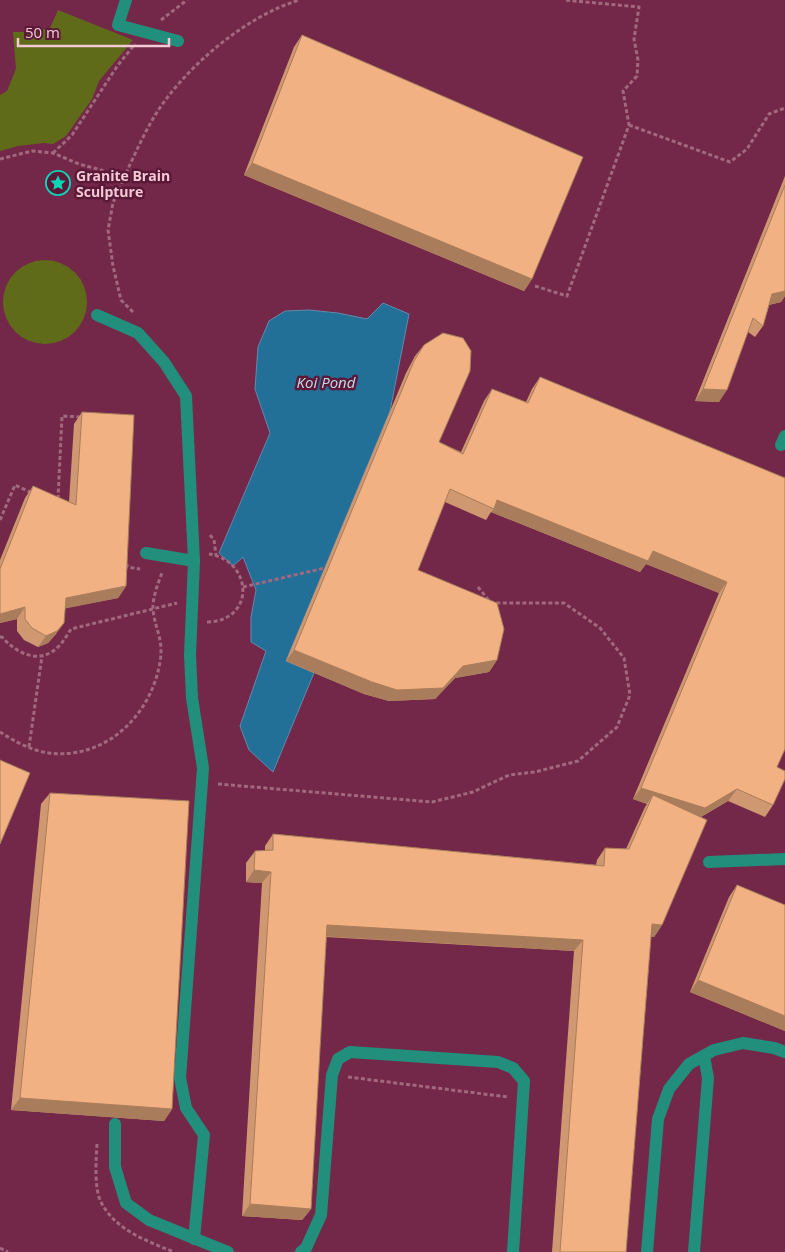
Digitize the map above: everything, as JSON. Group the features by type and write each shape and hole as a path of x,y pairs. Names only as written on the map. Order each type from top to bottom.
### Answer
{"lane":[{"path":"126,0 118,25 178,41"},
{"path":"97,315 138,334 164,362 186,396 199,557 191,618 190,655 192,698 203,768 180,1078 186,1108 204,1135 194,1239"},
{"path":"146,553 199,557"},
{"path":"709,862 785,858"},
{"path":"647,1252 658,1119 669,1089 689,1064 714,1050 743,1044 774,1048 785,1052"},
{"path":"302,1252 306,1248 321,1215 332,1075 338,1059 350,1052 498,1062 513,1068 524,1081 513,1252"},
{"path":"694,1252 708,1078 704,1056"},
{"path":"115,1124 114,1167 126,1204 149,1220 228,1252"}],"path":[{"path":"53,153 72,135 118,64 146,32 187,0"},
{"path":"123,179 154,117 187,73 236,32 284,4 300,0"},
{"path":"564,0 638,7"},
{"path":"535,286 567,296 629,125 623,91 637,76 638,60 634,39 639,0"},
{"path":"629,125 730,162 747,148 769,114 785,108"},
{"path":"58,505 62,416 92,417"},
{"path":"0,520 15,485 41,497"},
{"path":"208,534 214,540 216,555"},
{"path":"1,637 10,646 25,655 42,656 58,647 71,629 180,602 184,612 191,618 208,622 224,619 232,615 239,607 243,594 241,578 236,570 224,559 216,555 199,557"},
{"path":"127,557 127,567 143,570"},
{"path":"243,587 325,568"},
{"path":"152,571 169,574"},
{"path":"0,732 29,747 47,753 69,754 88,751 109,742 132,722 144,706 156,682 161,660 162,642 153,609 162,573"},
{"path":"202,782 432,802 472,792 509,775 535,772 578,761 617,727 630,694 624,658 600,628 564,603 491,603 477,586"},
{"path":"0,642 1,637"},
{"path":"29,747 42,656"},
{"path":"332,1075 523,1099"},
{"path":"0,1248 8,1252"}],"shaded area":[{"path":"0,0 785,0 785,1252 0,1252"}],"green space":[{"path":"58,10 133,40 99,81 92,99 66,136 53,144 44,143 18,146 0,151 0,95 7,91 16,69 13,32 29,32 50,28"},
{"path":"45,260 68,267 80,279 87,302 80,325 68,337 45,344 22,337 10,325 3,302 10,279 22,267"}],"water":[{"name":"Koi Pond","path":"383,303 409,314 390,411 286,661 314,673 273,772 249,750 240,726 266,651 251,642 251,617 256,590 243,557 233,566 219,553 270,433 255,389 258,347 269,321 285,311 309,310 367,319"}],"building":[{"path":"302,35 583,157 532,279 252,163"},
{"path":"785,185 785,291 772,294 763,326 753,318 727,390 703,389"},
{"path":"443,333 463,338 471,351 470,371 439,442 463,454 492,389 528,403 540,377 785,478 785,749 777,767 785,771 785,779 773,805 737,789 705,808 641,788 727,582 653,551 648,561 497,500 494,509 450,489 418,570 497,603 504,629 497,660 463,666 443,688 397,690 372,682 294,650 414,361 424,345"},
{"path":"82,412 134,415 126,586 66,598 64,623 57,631 46,636 32,628 25,619 25,607 0,614 0,569 33,486 76,505"},
{"path":"0,760 30,773 0,844"},
{"path":"50,793 189,801 172,1109 20,1098"},
{"path":"653,795 707,820 662,925 652,924 626,1252 560,1252 583,940 327,925 311,1209 250,1204 271,872 254,870 255,851 273,850 273,834 604,866 605,848 629,849"},
{"path":"737,885 785,905 785,1016 698,980"}],"place":[{"name":"Granite Brain Sculpture","path":"58,183"}]}
